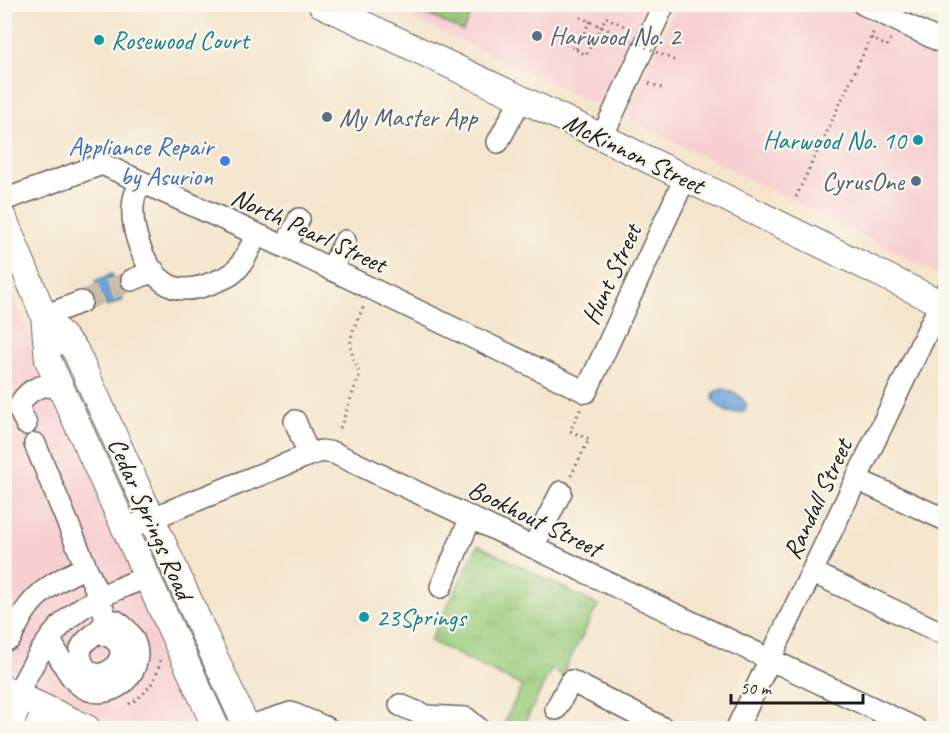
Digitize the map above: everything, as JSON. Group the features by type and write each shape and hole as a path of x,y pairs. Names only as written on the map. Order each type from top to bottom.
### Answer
{"main road":[{"name":"McKinnon Street","path":"321,4 944,301"},
{"name":"Cedar Springs Road","path":"4,219 44,316 48,360 216,729"},
{"name":"Cedar Springs Road","path":"44,316 75,350 248,729"},
{"path":"147,577 173,566"},
{"path":"25,704 87,729"}],"street":[{"path":"602,137 664,4"},
{"path":"863,4 945,44"},
{"path":"498,142 522,99"},
{"name":"North Pearl Street","path":"4,200 102,164 285,247 583,400"},
{"name":"Hunt Street","path":"583,400 686,178"},
{"path":"142,182 134,198 133,217 136,239 146,260 164,283 178,289 211,290 234,281 257,234"},
{"path":"285,247 299,219"},
{"path":"331,270 345,241"},
{"path":"132,280 154,271"},
{"name":"Randall Street","path":"737,729 944,301"},
{"path":"44,316 81,302"},
{"path":"26,424 20,410 26,394 45,386 62,390"},
{"path":"295,421 309,455"},
{"path":"35,444 99,597 105,617 103,625 85,641 80,654 82,661 86,667 97,674 104,674 116,667 121,654 111,628 126,628 137,649 137,662 132,673 114,689 90,690 70,676 45,647 7,637 39,594 62,578 86,567"},
{"name":"Bookhout Street","path":"125,528 309,455 321,451 334,453 915,729"},
{"path":"856,479 945,520"},
{"path":"533,547 566,486"},
{"path":"441,587 471,518"},
{"path":"812,572 945,635"},
{"path":"11,729 25,704 25,679 61,625 78,610 99,597 147,577"},
{"path":"556,709 571,681 663,729"},
{"path":"400,705 426,716 466,718 478,729"},
{"path":"248,729 291,712 327,729"}],"path":[{"path":"580,17 678,62"},
{"path":"566,44 586,55 606,17 635,32"},
{"path":"576,49 590,21"},
{"path":"796,197 875,30"},
{"path":"871,38 886,46 891,37"},
{"path":"648,82 664,89"},
{"path":"340,428 359,376 351,348 351,336 364,305"},
{"path":"566,486 589,439 570,431 583,400"}],"shaded area":[{"path":"386,5 650,5 609,95 600,102 592,103"},
{"path":"677,5 842,5 945,56 945,269 942,273 937,273 633,121 629,109"},
{"path":"4,277 201,716 203,728 126,728 5,672"}],"green space":[{"path":"407,5 445,5 470,16 463,31"},
{"path":"445,5 475,5 470,16"},
{"path":"478,545 598,605 562,675 551,670 522,728 505,721 522,686 430,641"}],"water":[{"path":"112,274 123,300 107,307 95,281"},
{"path":"723,389 740,396 747,406 744,412 728,412 716,404 714,393"}],"tunnel":[{"path":"81,302 132,280"}],"place":[{"name":"Harwood No. 2","path":"537,36"},
{"name":"Rosewood Court","path":"99,40"},
{"name":"My Master App","path":"327,117"},
{"name":"Harwood No. 10","path":"918,140"},
{"name":"Appliance Repair by Asurion","path":"225,161"},
{"name":"CyrusOne","path":"916,181"},
{"name":"23Springs","path":"364,617"}]}
